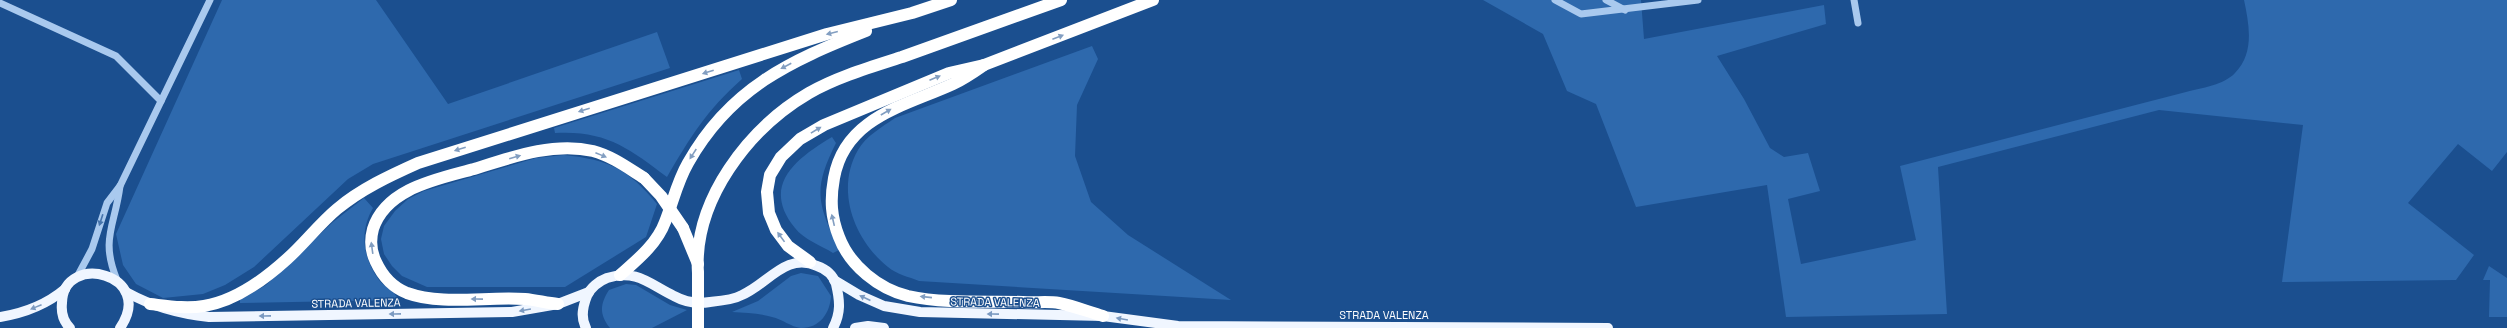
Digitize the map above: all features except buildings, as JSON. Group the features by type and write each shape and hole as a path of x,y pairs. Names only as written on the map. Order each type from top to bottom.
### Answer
{"highway":[{"path":"620,274 650,246 665,223 672,195 688,163 707,133 737,100 771,74 807,54 912,13 951,0"},
{"path":"698,328 698,268 704,227 715,195 738,156 771,120 809,93 854,74 1061,0"},
{"path":"1103,316 1059,303 957,301 908,296 878,283 857,266 842,244 832,220 830,196 836,164 849,143 865,125 888,110 954,83 984,66 1154,0"},
{"path":"150,304 180,308 205,306 232,296 257,283 287,259 336,210 364,189 418,163 827,34 912,13"},
{"path":"810,262 788,246 776,230 769,213 768,192 770,175 781,157 800,139 824,125 949,73 984,66"},
{"path":"558,304 525,299 438,298 407,293 392,284 381,273 373,257 370,238 376,220 383,209 401,194 427,182 535,151 567,149 593,151 619,162 644,178 661,196 683,228 698,268"}],"main road":[{"path":"586,328 582,309 589,292 600,280 620,274 640,278 674,296 688,301 708,303 742,296 774,272 792,263 810,262"},
{"name":"STRADA VALENZA","path":"810,262 825,269 834,280 859,295 884,306 920,312 1103,316 1161,326"},
{"path":"77,277 90,273 105,274 117,280"},
{"name":"STRADA VALENZA","path":"0,317 31,310 51,301 77,277"},
{"name":"STRADA VALENZA","path":"117,280 126,292 150,304 179,314 209,317 512,312 558,304 589,292"},
{"path":"833,328 839,317 840,298 834,280"},
{"name":"STRADA VALENZA","path":"67,287 62,299 61,312 70,328"},
{"path":"120,328 126,319 129,305 126,292"},
{"path":"855,328 868,326 884,328"},
{"name":"STRADA VALENZA","path":"1142,328 1161,326 1608,328"}],"street":[{"name":"STRADA VALENZA","path":"77,277 92,249 107,203 120,186 210,0"},
{"path":"1555,0 1581,14 1625,10 1698,0"},
{"path":"1606,0 1625,10"},
{"path":"1854,0 1858,23"},
{"path":"0,3 116,56 161,101"},
{"name":"STRADA VALENZA","path":"117,280 109,261 108,242 120,186"}],"shaded area":[{"path":"222,0 376,0 448,104 657,32 670,68 373,164 348,179 254,267 225,285 203,294 163,298 136,284 123,265 116,234"},
{"path":"1483,0 1641,0 1644,39 1824,5 1826,24 1717,56 1744,99 1770,148 1784,157 1808,153 1820,191 1788,199 1801,264 1916,240 1900,166 2205,87 2225,80 2235,73 2246,57 2249,28 2244,0 2507,0 2507,152 2492,171 2458,144 2408,203 2474,255 2456,280 2282,282 2303,125 2159,110 1938,167 1947,314 1786,317 1767,185 1636,207 1596,104 1567,91 1543,34"},
{"path":"1092,46 1098,59 1077,105 1075,156 1091,202 1128,235 1231,300 919,281 895,272 876,256 858,229 848,197 848,181 851,165 858,150 865,140 895,118"},
{"path":"739,70 742,79 718,102 709,113 667,177 640,157 616,143 588,135 555,133 554,128"},
{"path":"832,137 836,143 823,173 821,197 822,208 826,220 839,250 833,253 798,232 785,213 781,199 782,186 787,174 807,154"},
{"path":"564,155 594,160 617,168 637,182 657,204 646,237 565,287 427,287 402,276 392,266 384,254 381,239 384,226 395,211 408,199 424,191 536,158"},
{"path":"364,198 373,208 366,226 365,236 366,254 369,263 381,283 395,294 398,300 240,303 240,300 266,285 333,222"},
{"path":"2489,266 2507,278 2507,317 2489,317 2490,280 2483,280"},
{"path":"801,273 818,276 831,296 829,308 826,314 814,325 801,328 767,316 752,313 732,312 758,301 791,276"},
{"path":"626,284 636,285 670,305 687,310 652,328 610,328 602,314 602,304 609,290"}]}
